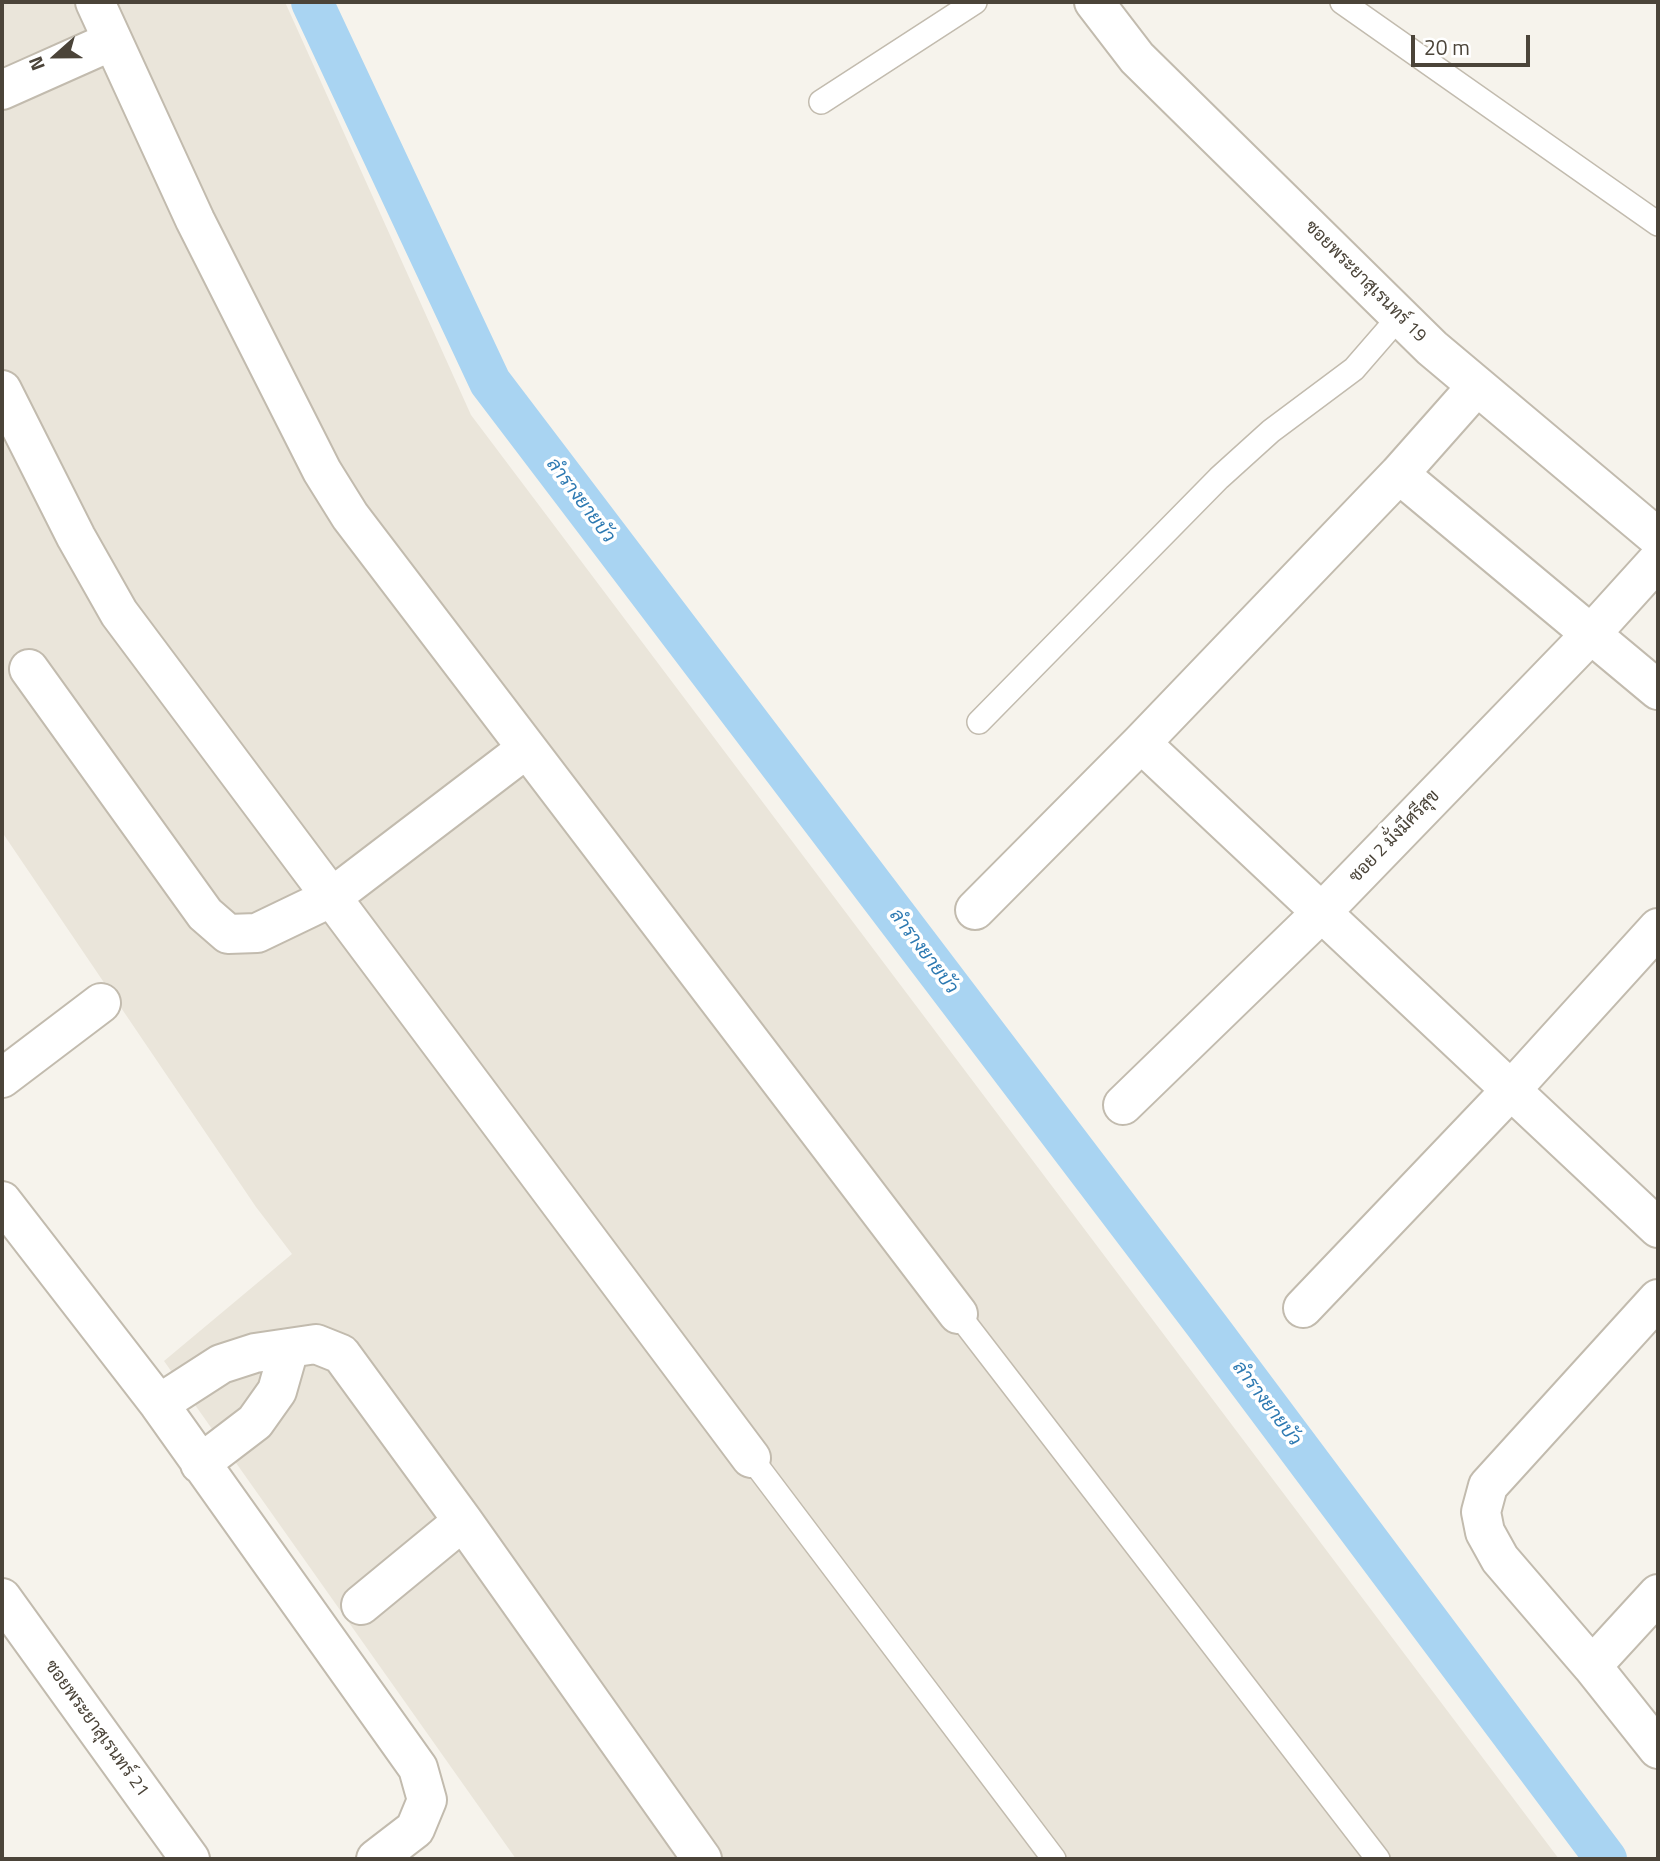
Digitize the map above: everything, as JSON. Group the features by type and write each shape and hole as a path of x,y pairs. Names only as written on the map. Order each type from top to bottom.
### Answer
{"street":[{"path":"95,2 195,220 322,471 350,516 958,1314"},
{"name":"ซอยพระยาสุเรนทร์ 19","path":"1094,2 1137,58 1432,348 1658,538"},
{"path":"2,90 112,41"},
{"path":"975,910 1141,743 1399,474 1477,386"},
{"path":"2,390 76,537 119,613 751,1458"},
{"path":"1399,474 1658,690"},
{"name":"ซอย 2 มั่งมีศรีสุข","path":"1123,1105 1321,913 1591,634 1658,560"},
{"path":"29,670 205,914 228,934 257,933 332,897 526,749"},
{"path":"1141,743 1658,1228"},
{"path":"1303,1308 1511,1090 1658,928"},
{"path":"2,1078 100,1003"},
{"path":"2,1201 159,1404 418,1768 427,1800 415,1829 376,1859"},
{"path":"1658,1300 1489,1486 1481,1512 1485,1532 1500,1559 1592,1666 1658,1749"},
{"path":"159,1404 221,1364 255,1353 316,1344 341,1354 463,1521 702,1859"},
{"path":"200,1464 255,1422 277,1391 289,1349"},
{"path":"361,1605 463,1521"},
{"path":"1592,1666 1658,1594"},
{"name":"ซอยพระยาสุเรนทร์ 21","path":"2,1598 190,1859"}],"lane":[{"path":"821,102 975,2"},
{"path":"1342,2 1658,225"},
{"path":"979,722 1219,478 1271,431 1354,369 1400,316"},
{"path":"958,1314 1378,1859"},
{"path":"751,1458 1054,1859"}],"shaded area":[{"path":"2,2 285,2 471,415 1559,1859 516,1859 164,1361 292,1254 256,1207 2,832"}],"waterway":[{"name":"ลำรางยายบัว","path":"312,2 490,382 1208,1327 1606,1859"}]}
